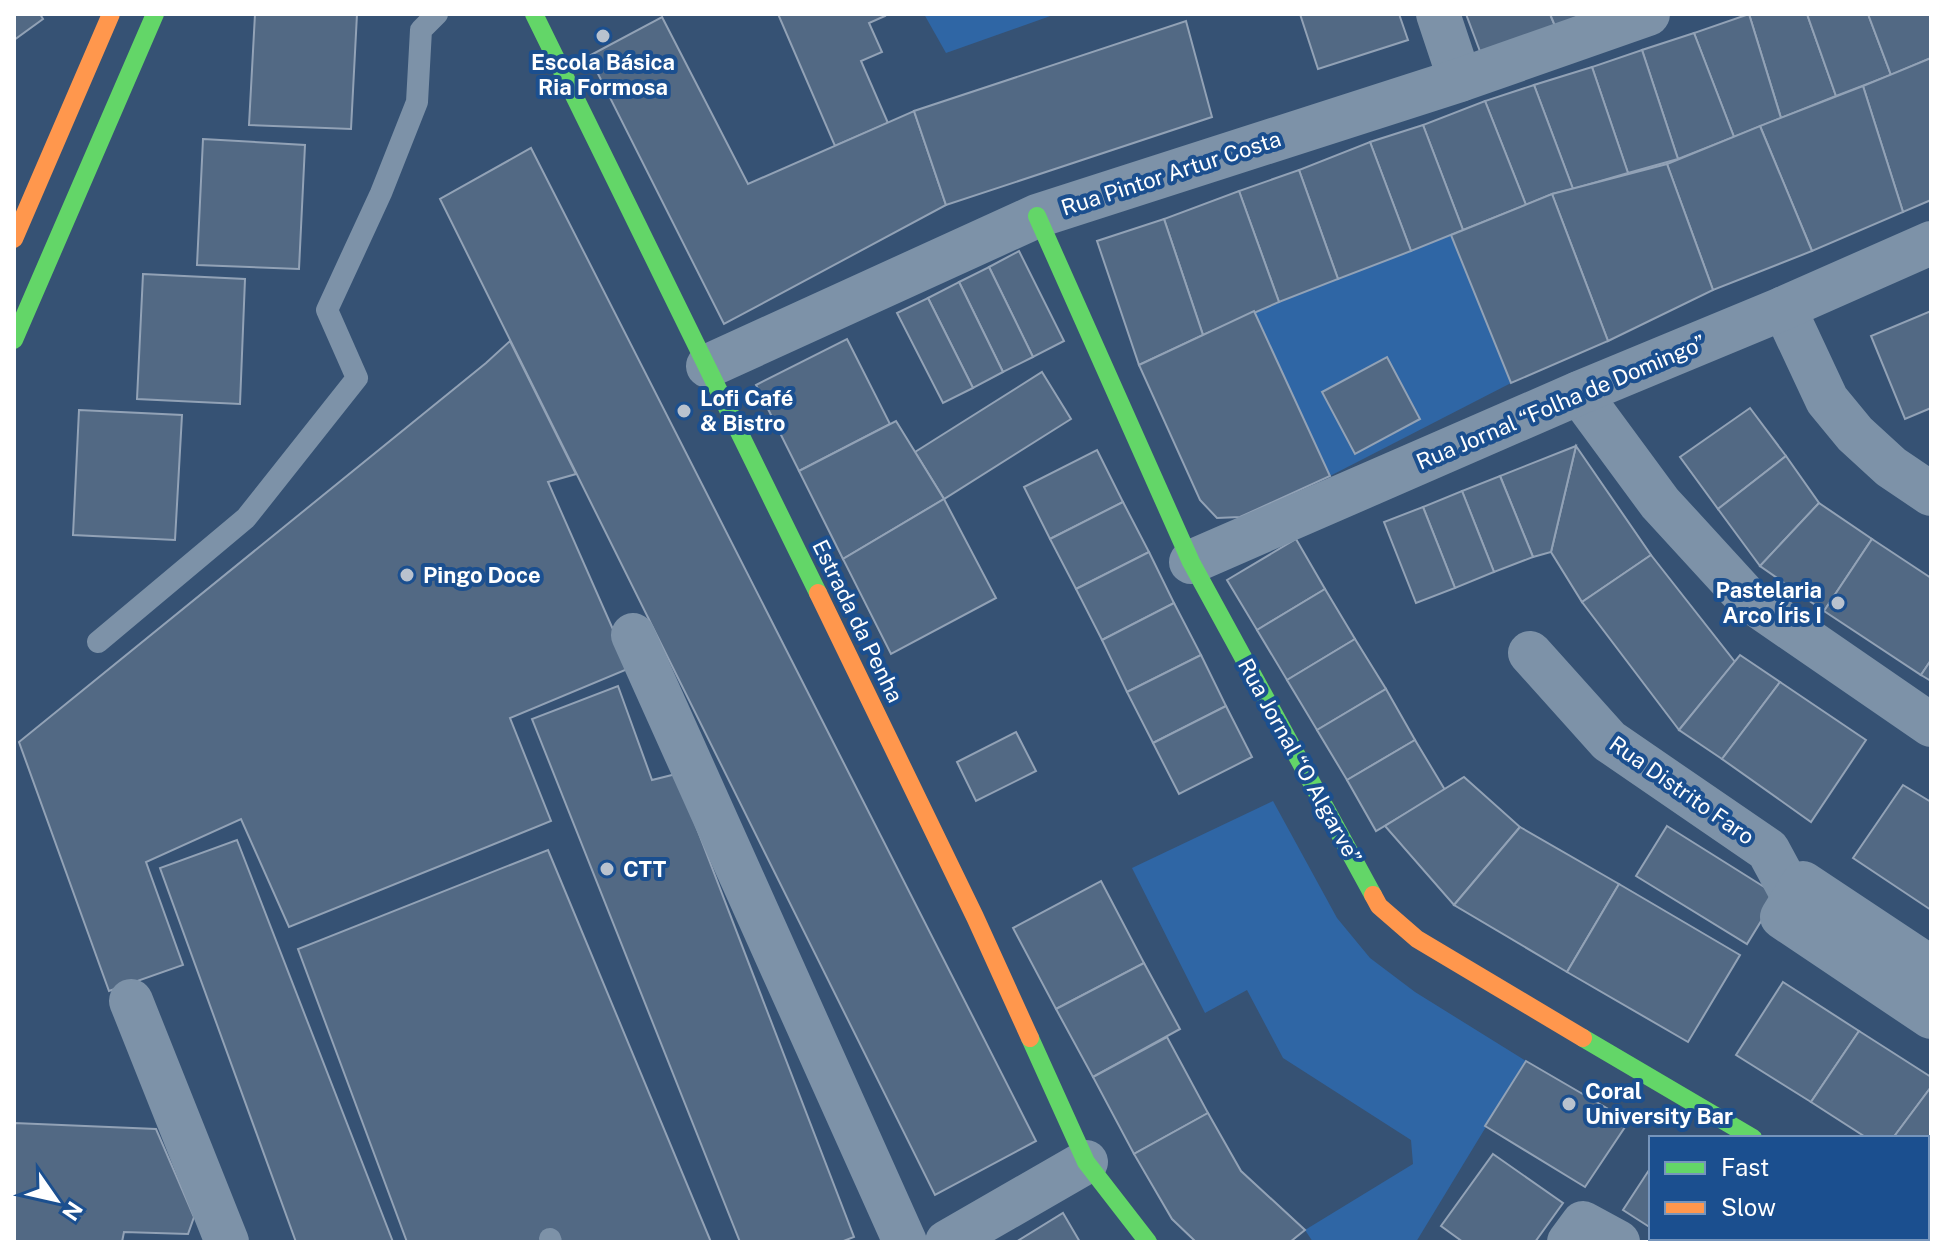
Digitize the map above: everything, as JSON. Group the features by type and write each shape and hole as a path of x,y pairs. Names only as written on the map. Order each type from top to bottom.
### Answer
{"street":[{"path":"14,239 111,14"},
{"path":"14,340 155,14"},
{"name":"Estrada da Penha","path":"534,14 975,917 1086,1162 1148,1242"},
{"path":"1438,14 1460,80"},
{"name":"Rua Pintor Artur Costa","path":"708,366 1037,216 1460,80 1648,14"},
{"name":"Rua Jornal “O Algarve”","path":"1037,216 1191,562 1379,906 1417,939 1750,1136"},
{"name":"Rua Jornal “Folha de Domingo”","path":"1191,562 1931,243"},
{"path":"1784,308 1827,400 1855,434 1911,465 1931,494"},
{"path":"1579,393 1660,503 1748,599 1931,725"},
{"path":"633,635 905,1242"},
{"name":"Rua Distrito Faro","path":"1530,653 1609,741 1768,850 1793,899"},
{"path":"1793,899 1931,968"},
{"path":"1793,899 1931,1017"},
{"path":"131,1001 227,1242"},
{"path":"947,1242 1086,1162"},
{"path":"1569,1242 1583,1223 1618,1242"}],"lane":[{"path":"98,642 246,518 357,378 327,310 381,193 417,102 421,30 437,14"}],"shaded area":[{"path":"924,14 1056,14 946,53"},
{"path":"1451,235 1511,383 1330,476 1254,311"},
{"path":"1273,801 1337,918 1370,958 1415,992 1526,1061 1416,1242 1313,1242 1305,1230 1413,1164 1411,1140 1283,1058 1247,990 1205,1013 1132,868"}],"building":[{"path":"14,14 40,14 43,19 14,40"},
{"path":"255,14 357,14 351,129 249,125"},
{"path":"778,14 884,14 869,23 882,52 861,61 888,123 835,146"},
{"path":"1300,14 1399,14 1408,40 1318,69"},
{"path":"1466,14 1550,14 1555,26 1481,54"},
{"path":"1550,14 1585,14 1555,26"},
{"path":"1749,14 1807,14 1836,96 1781,118"},
{"path":"1749,14 1781,118 1734,137 1694,33"},
{"path":"1807,14 1868,14 1891,75 1836,96"},
{"path":"1868,14 1931,14 1931,58 1891,75"},
{"path":"662,17 748,184 914,111 946,205 724,324 589,56"},
{"path":"1186,21 1212,117 946,205 914,111"},
{"path":"1694,33 1734,137 1678,159 1642,50"},
{"path":"1642,50 1678,159 1628,173 1592,67"},
{"path":"1931,58 1931,200 1903,212 1863,86"},
{"path":"1592,67 1628,173 1573,189 1534,85"},
{"path":"1534,85 1573,189 1526,205 1485,101"},
{"path":"1863,86 1903,212 1812,251 1760,126"},
{"path":"1485,101 1526,205 1463,230 1423,125"},
{"path":"1423,125 1463,230 1411,251 1370,142"},
{"path":"1760,126 1812,251 1713,290 1667,164"},
{"path":"203,139 305,145 299,269 197,265"},
{"path":"1370,142 1411,251 1338,279 1299,170"},
{"path":"531,148 1036,1141 935,1195 440,199"},
{"path":"1667,164 1713,290 1608,341 1552,194"},
{"path":"1299,170 1338,279 1279,302 1239,191"},
{"path":"1239,191 1279,302 1203,335 1164,219"},
{"path":"1552,194 1608,341 1511,383 1451,235"},
{"path":"1164,219 1203,335 1139,365 1097,241"},
{"path":"1019,251 1064,341 1033,357 989,267"},
{"path":"989,267 1033,357 1003,372 959,282"},
{"path":"143,274 245,279 240,404 137,399"},
{"path":"959,282 1003,372 973,388 928,298"},
{"path":"928,298 973,388 943,403 897,313"},
{"path":"1254,311 1330,476 1240,517 1217,518 1200,500 1139,365"},
{"path":"1931,311 1931,408 1905,419 1871,336"},
{"path":"847,339 890,424 799,471 756,385"},
{"name":"Pingo Doce","path":"510,341 576,474 548,482 630,668 510,718 551,821 289,927 241,819 146,862 183,965 109,991 19,742"},
{"path":"1387,357 1420,419 1355,454 1322,392"},
{"path":"1042,372 1071,419 944,499 915,452"},
{"path":"1750,408 1786,456 1718,509 1680,457"},
{"path":"79,410 182,415 175,540 73,535"},
{"path":"896,421 944,499 843,559 799,471"},
{"path":"1576,446 1651,555 1582,602 1551,552"},
{"path":"1576,446 1551,552 1533,557 1500,476"},
{"path":"1097,450 1123,502 1050,539 1024,487"},
{"path":"1786,456 1819,503 1760,566 1718,509"},
{"path":"1500,476 1533,557 1494,572 1462,491"},
{"path":"1462,491 1494,572 1455,588 1423,507"},
{"path":"944,499 996,598 891,654 843,559"},
{"path":"1123,502 1149,552 1076,589 1050,539"},
{"path":"1819,503 1872,539 1824,611 1760,566"},
{"path":"1423,507 1455,588 1416,603 1384,522"},
{"path":"1296,539 1325,589 1257,630 1227,580"},
{"path":"1872,539 1931,578 1931,660 1921,675 1824,611"},
{"path":"1149,552 1174,603 1102,640 1076,589"},
{"path":"1651,555 1735,662 1679,730 1582,602"},
{"path":"1325,589 1355,639 1287,680 1257,630"},
{"path":"1174,603 1201,655 1127,692 1102,640"},
{"path":"1355,639 1386,689 1317,730 1287,680"},
{"path":"1201,655 1226,706 1153,743 1127,692"},
{"path":"1740,655 1780,682 1722,759 1679,730"},
{"path":"1931,660 1931,681 1921,675"},
{"path":"1780,682 1866,740 1811,822 1722,759"},
{"path":"618,686 652,780 676,774 854,1237 841,1242 740,1242 532,719"},
{"path":"1386,689 1415,740 1347,780 1317,730"},
{"path":"1226,706 1252,757 1179,794 1153,743"},
{"path":"1016,732 1036,771 976,801 957,762"},
{"path":"1415,740 1445,790 1376,831 1347,780"},
{"path":"1464,777 1520,827 1454,905 1385,826"},
{"path":"1903,785 1931,802 1931,910 1853,858"},
{"path":"1667,826 1777,895 1747,944 1636,876"},
{"path":"1520,827 1619,884 1567,972 1454,905"},
{"path":"237,840 393,1242 296,1242 160,868"},
{"path":"548,850 711,1242 407,1242 298,949"},
{"path":"1101,881 1144,963 1056,1009 1013,928"},
{"path":"1619,884 1740,955 1688,1042 1567,972"},
{"path":"1144,963 1180,1029 1093,1077 1056,1009"},
{"path":"1783,982 1859,1031 1811,1102 1736,1055"},
{"path":"1859,1031 1931,1077 1931,1087 1894,1136 1864,1136 1811,1102"},
{"path":"1167,1037 1208,1113 1134,1154 1093,1077"},
{"path":"1526,1061 1629,1121 1585,1187 1485,1126"},
{"path":"1931,1087 1931,1179 1929,1136 1894,1136"},
{"path":"1208,1113 1241,1171 1305,1230 1290,1242 1196,1242 1172,1219 1134,1154"},
{"path":"14,1123 156,1129 194,1217 188,1234 124,1232 122,1242 14,1242"},
{"path":"1493,1154 1563,1203 1535,1242 1463,1242 1441,1226"},
{"path":"1649,1170 1649,1227 1623,1210"},
{"path":"1063,1213 1080,1242 1016,1242"},
{"path":"1670,1240 1736,1240 1735,1242"},
{"path":"1736,1240 1836,1240 1835,1242 1735,1242"}],"traffic: fast":[{"path":"14,340 155,14"},
{"path":"534,14 818,593"},
{"path":"1037,216 1191,562 1373,895"},
{"path":"1030,1038 1086,1162 1148,1242"},
{"path":"1583,1038 1750,1136"}],"traffic: slow":[{"path":"14,239 111,14"},
{"path":"818,593 1030,1038"},
{"path":"1373,895 1379,906 1417,939 1583,1038"}],"place":[{"name":"Escola Básica Ria Formosa","path":"603,36"},
{"name":"Lofi Café & Bistro","path":"684,411"},
{"name":"Pingo Doce","path":"407,575"},
{"name":"Pastelaria Arco Íris I","path":"1838,603"},
{"name":"CTT","path":"607,869"},
{"name":"Coral University Bar","path":"1569,1104"}]}
